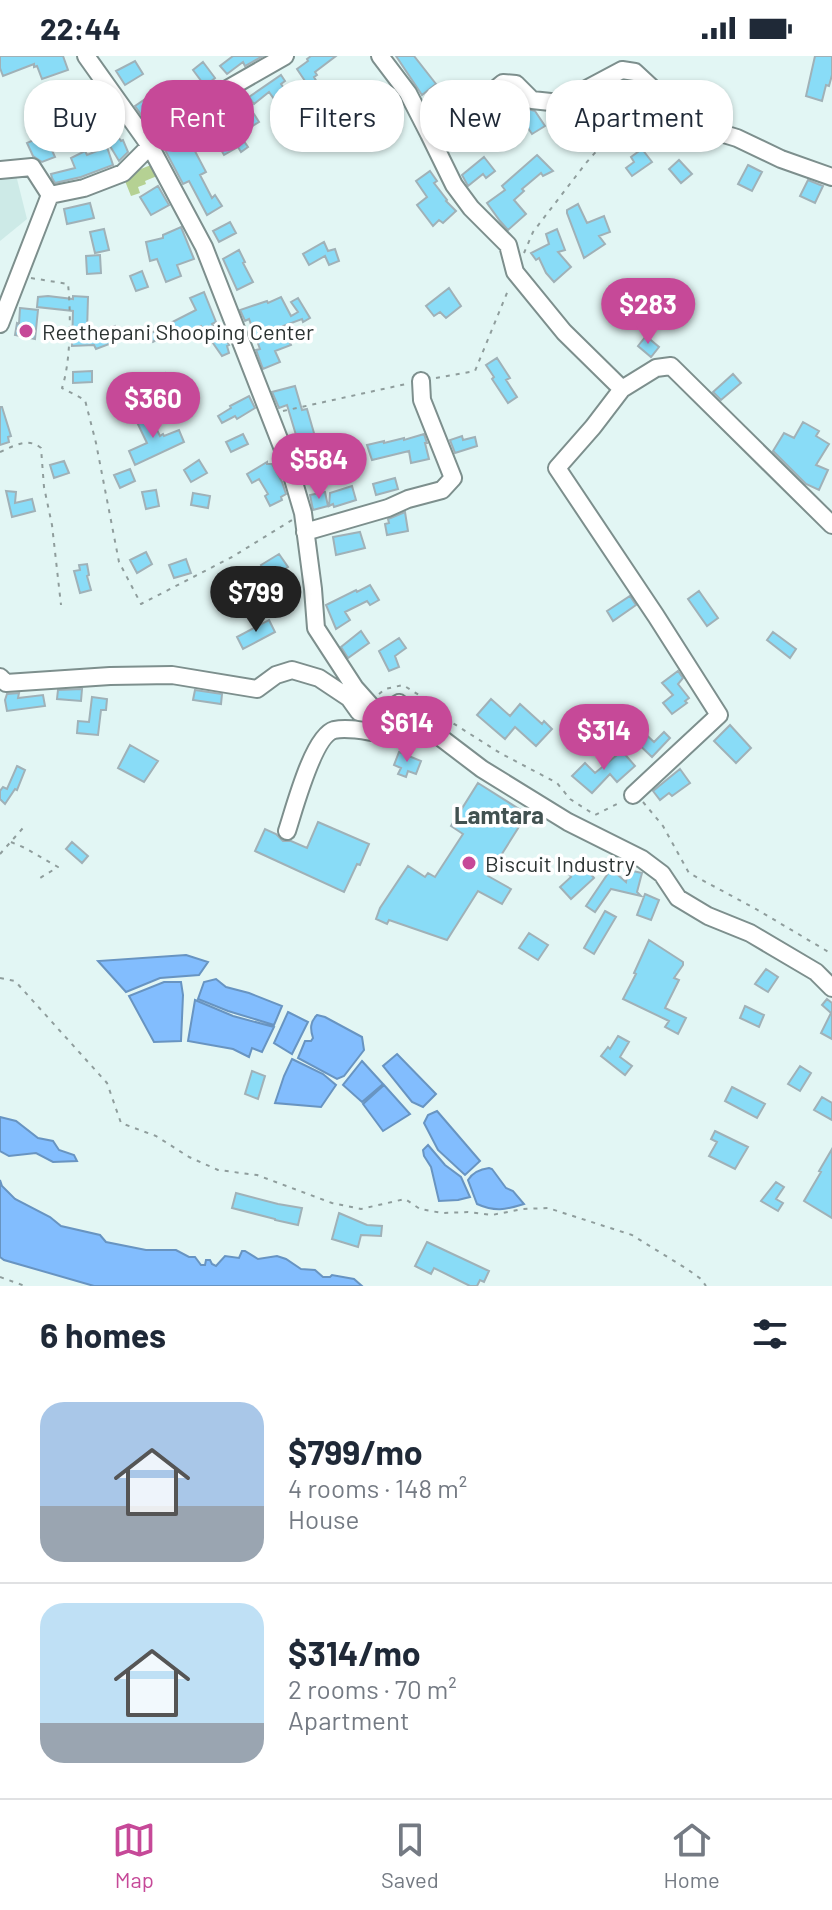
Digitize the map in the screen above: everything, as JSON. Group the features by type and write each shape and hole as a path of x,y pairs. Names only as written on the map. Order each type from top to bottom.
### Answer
{"street":[{"path":"86,56 141,133"},
{"path":"243,80 285,56"},
{"path":"380,56 408,93 420,116"},
{"path":"530,98 560,103 622,70 635,72 691,124 737,138 781,159 832,177"},
{"path":"50,195 84,188 123,173 144,152"},
{"path":"153,152 204,247 288,462 303,513 316,628 355,688 374,709"},
{"path":"438,152 454,185 471,208 508,245 515,272 564,332 622,389"},
{"path":"0,170 32,167 50,195"},
{"path":"0,324 50,195"},
{"path":"633,795 719,715 557,468 622,389 656,368 671,366 832,525"},
{"path":"305,532 442,490 453,478 422,400 421,381"},
{"path":"0,677 6,683 172,675 257,689 276,675 292,670 319,678 349,698 359,712 399,703 482,769 568,822 642,859 662,874 678,898 708,916 750,933 816,972 832,988"},
{"path":"287,831 308,766 323,737 332,731 356,729 401,735 427,727"}],"path":[{"path":"270,414 475,371 533,232 616,129 635,72"},
{"path":"20,276 68,284 68,347 62,388 85,400 119,562 141,604 232,557 303,513"},
{"path":"0,452 27,442 34,442 41,448 61,605"},
{"path":"374,709 385,689 403,685 448,720 500,753 557,783 570,799 595,815 633,795 647,805 663,826 689,873 832,954"},
{"path":"0,854 23,828"},
{"path":"11,842 58,867 40,878"},
{"path":"0,978 15,981 107,1083 121,1123 156,1136 189,1157 218,1170 257,1175 332,1203 361,1209 405,1199 420,1209 442,1213 492,1215 548,1208 632,1235 694,1274 706,1286"},
{"path":"0,1277 25,1286"}],"shaded area":[{"path":"16,175 27,219 0,241 0,177"}],"green space":[{"path":"151,165 157,176 145,181 146,184 138,187 140,193 131,196 123,176"}],"water":[{"path":"186,955 208,962 199,975 160,978 126,992 98,961"},
{"path":"216,979 226,987 282,1006 274,1025 198,999 204,982"},
{"path":"164,982 181,982 181,1041 154,1042 129,996"},
{"path":"195,1000 233,1016 274,1027 262,1052 252,1048 249,1057 233,1049 188,1041"},
{"path":"288,1012 308,1022 292,1054 274,1043"},
{"path":"317,1015 362,1037 364,1050 344,1076 337,1079 298,1058 305,1041 313,1038 311,1026"},
{"path":"397,1054 436,1094 423,1107 412,1102 383,1066"},
{"path":"292,1059 323,1074 336,1085 321,1107 275,1103"},
{"path":"362,1061 383,1084 362,1102 343,1085"},
{"path":"384,1085 410,1114 383,1131 363,1104"},
{"path":"437,1111 480,1161 465,1175 438,1150 424,1123 428,1115"},
{"path":"0,1117 16,1121 38,1138 53,1141 59,1150 74,1155 77,1161 53,1162 36,1153 9,1156 0,1151"},
{"path":"428,1145 445,1165 461,1177 470,1197 439,1201 431,1167 424,1156 423,1150"},
{"path":"489,1168 524,1204 500,1209 477,1204 468,1180 477,1171"},
{"path":"0,1180 15,1199 61,1226 100,1235 106,1242 146,1250 176,1250 195,1257 201,1265 210,1260 216,1266 225,1256 239,1258 242,1251 258,1259 277,1256 301,1269 315,1270 323,1277 332,1275 354,1279 362,1286 94,1286 4,1260 0,1257"}],"building":[{"path":"0,56 63,56 68,70 42,79 34,64 3,76"},
{"path":"233,56 263,56 245,66 243,62 227,74 220,66"},
{"path":"311,56 336,56 315,72 316,80 304,80 297,69"},
{"path":"396,56 414,56 433,80 420,80 420,92"},
{"path":"815,56 832,56 832,75 822,101 806,96"},
{"path":"135,61 143,74 125,85 125,80 116,71"},
{"path":"203,62 215,78 200,80 193,70"},
{"path":"270,83 270,93 254,104 254,94"},
{"path":"530,110 535,111 545,126 532,134"},
{"path":"125,145 128,152 119,161 114,152 125,152"},
{"path":"31,152 53,152 55,157 42,162"},
{"path":"83,152 87,155 109,152 113,165 55,183 51,174 75,168 71,158"},
{"path":"166,152 195,152 206,172 200,175 212,198 215,195 222,206 207,215 189,181 183,184"},
{"path":"644,152 652,162 632,176 626,168 634,162 631,157"},
{"path":"537,155 553,171 543,176 541,173 522,189 524,191 514,200 526,214 508,230 487,203 505,190 502,186"},
{"path":"484,157 495,171 486,178 483,174 468,186 462,175"},
{"path":"679,160 692,174 681,183 669,169"},
{"path":"748,165 762,172 752,191 738,184"},
{"path":"430,171 437,181 434,183 456,211 443,223 439,220 433,226 417,205 427,197 416,181"},
{"path":"808,180 823,186 815,203 800,196"},
{"path":"158,186 169,205 151,215 140,197"},
{"path":"90,203 94,218 67,224 64,209"},
{"path":"578,204 587,223 604,216 610,232 599,236 605,244 584,258 567,213"},
{"path":"230,222 236,233 219,242 213,231"},
{"path":"181,227 194,259 177,265 181,276 166,282 157,259 150,261 146,242 163,238 163,235"},
{"path":"104,229 109,250 95,253 90,232"},
{"path":"557,229 565,250 558,252 571,267 554,282 539,258 536,260 531,253 549,244 546,234"},
{"path":"324,242 328,251 335,249 339,261 329,265 325,256 309,265 303,254"},
{"path":"239,250 253,282 237,290 223,259"},
{"path":"100,255 101,273 87,274 86,256"},
{"path":"142,271 148,287 136,291 130,276"},
{"path":"449,288 461,306 446,318 440,312 434,316 426,306"},
{"path":"204,292 216,322 212,324 220,337 224,335 229,353 222,356 201,326 183,335 179,328 153,342 149,334 196,310 190,298"},
{"path":"38,297 88,297 87,332 115,326 120,340 96,349 94,345 72,346 73,311 37,307"},
{"path":"281,297 291,316 298,312 291,302 298,298 310,318 283,326 291,345 275,351 280,362 263,369 256,350 260,349 249,319 245,321 240,310"},
{"path":"20,308 38,310 35,339 15,335"},
{"path":"646,336 659,347 651,357 638,346"},
{"path":"497,358 510,378 506,380 517,397 508,403 486,365"},
{"path":"92,371 92,382 73,383 73,372"},
{"path":"165,373 170,386 155,392 150,378"},
{"path":"733,374 741,383 721,400 713,392"},
{"path":"295,386 302,410 307,409 316,440 299,445 287,405 279,408 272,392"},
{"path":"249,396 255,408 237,419 235,416 222,423 218,416"},
{"path":"0,407 11,436 8,437 9,442 0,445"},
{"path":"147,410 160,436 179,430 184,442 135,465 129,451 147,443 134,416"},
{"path":"803,422 819,431 816,436 829,444 816,465 828,470 819,490 806,484 773,451 784,433 794,438"},
{"path":"243,434 248,444 231,452 226,442"},
{"path":"424,434 429,459 411,463 409,451 372,460 367,445"},
{"path":"462,436 463,440 475,437 477,446 455,453 450,440"},
{"path":"320,456 323,472 306,474 304,459"},
{"path":"199,460 207,473 191,482 184,470"},
{"path":"64,461 69,473 54,478 50,465"},
{"path":"267,462 272,464 286,494 270,506 265,496 268,494 259,479 252,483 247,474"},
{"path":"130,469 135,481 120,488 114,475"},
{"path":"395,478 398,489 376,495 373,484"},
{"path":"352,486 356,500 329,506 330,493"},
{"path":"156,490 159,506 146,509 142,492"},
{"path":"6,491 16,492 15,503 32,499 35,511 12,517"},
{"path":"325,492 328,506 313,510 310,495"},
{"path":"193,493 210,496 208,508 191,505"},
{"path":"405,512 408,531 387,535 385,524 389,523 388,519"},
{"path":"360,532 365,548 336,555 333,537"},
{"path":"146,552 152,564 137,573 130,560"},
{"path":"279,554 288,567 269,579 261,565"},
{"path":"186,559 191,573 174,578 169,565"},
{"path":"87,564 91,590 80,593 74,571 80,570 79,565"},
{"path":"370,585 379,600 370,605 367,601 345,612 350,620 336,629 326,605"},
{"path":"699,591 718,618 707,626 688,599"},
{"path":"630,596 636,605 613,621 607,611"},
{"path":"269,620 275,632 243,649 237,637"},
{"path":"361,631 369,643 348,658 341,647"},
{"path":"773,632 796,649 790,658 767,640"},
{"path":"399,638 406,648 395,656 399,667 389,671 379,651"},
{"path":"678,671 683,678 678,684 689,698 672,714 663,703 673,695 662,683"},
{"path":"82,689 81,701 57,699 58,690"},
{"path":"195,690 222,694 221,704 193,700"},
{"path":"19,693 18,698 43,695 45,706 7,711 7,694"},
{"path":"92,697 107,699 106,710 101,710 98,735 77,733 78,721 89,722"},
{"path":"491,699 510,716 520,704 552,729 536,746 515,727 505,739 477,715"},
{"path":"730,725 751,748 736,763 714,741"},
{"path":"639,728 654,742 664,732 670,738 652,757 630,736"},
{"path":"130,745 158,761 144,782 118,768"},
{"path":"622,751 635,766 617,782 610,774 592,793 572,776 585,763 595,773"},
{"path":"399,752 421,761 416,774 408,771 406,777 398,774 401,768 394,765"},
{"path":"17,766 25,770 17,790 5,804 0,799 0,791 3,787 7,789"},
{"path":"680,769 690,783 672,796 669,793 660,800 653,791"},
{"name":"Biscuit Industry","path":"478,783 527,814 488,876 511,889 502,904 478,891 447,940 389,920 387,924 376,919 408,866 425,877 428,873 435,877 463,834 451,826"},
{"path":"318,822 369,844 344,892 255,851 265,829 283,841 307,848"},
{"path":"72,842 88,856 82,863 66,849"},
{"path":"580,861 594,878 571,899 560,887 571,877 567,872"},
{"path":"611,869 626,882 628,870 642,873 637,892 641,896 611,889 595,912 586,906"},
{"path":"645,894 659,900 651,920 637,915"},
{"path":"605,911 616,917 594,954 584,948"},
{"path":"529,933 548,945 538,960 519,948"},
{"path":"649,940 683,962 674,978 679,980 665,1008 686,1018 678,1034 665,1027 669,1021 623,999"},
{"path":"766,969 778,977 768,992 755,984"},
{"path":"827,999 832,1003 832,1039 821,1033 831,1013 822,1005"},
{"path":"745,1006 764,1015 759,1027 740,1018"},
{"path":"618,1036 629,1042 620,1057 632,1066 625,1075 601,1056"},
{"path":"800,1066 811,1073 800,1091 788,1084"},
{"path":"252,1071 265,1076 258,1099 245,1094"},
{"path":"732,1087 765,1104 757,1118 725,1101"},
{"path":"822,1097 832,1103 832,1120 814,1110"},
{"path":"715,1131 748,1147 735,1169 709,1156 717,1142 711,1139"},
{"path":"832,1149 832,1218 804,1201"},
{"path":"776,1182 784,1187 776,1199 783,1203 778,1211 761,1201"},
{"path":"236,1193 302,1208 298,1225 232,1208"},
{"path":"339,1213 367,1225 382,1226 381,1236 361,1235 358,1247 332,1239"},
{"path":"427,1242 489,1271 484,1282 480,1280 477,1286 470,1286 434,1268 431,1274 415,1266"}],"place":[{"name":"Reethepani Shooping Center","path":"26,331"},
{"name":"Biscuit Industry","path":"469,863"}],"district":[{"name":"Lamtara","path":"499,814"}]}
